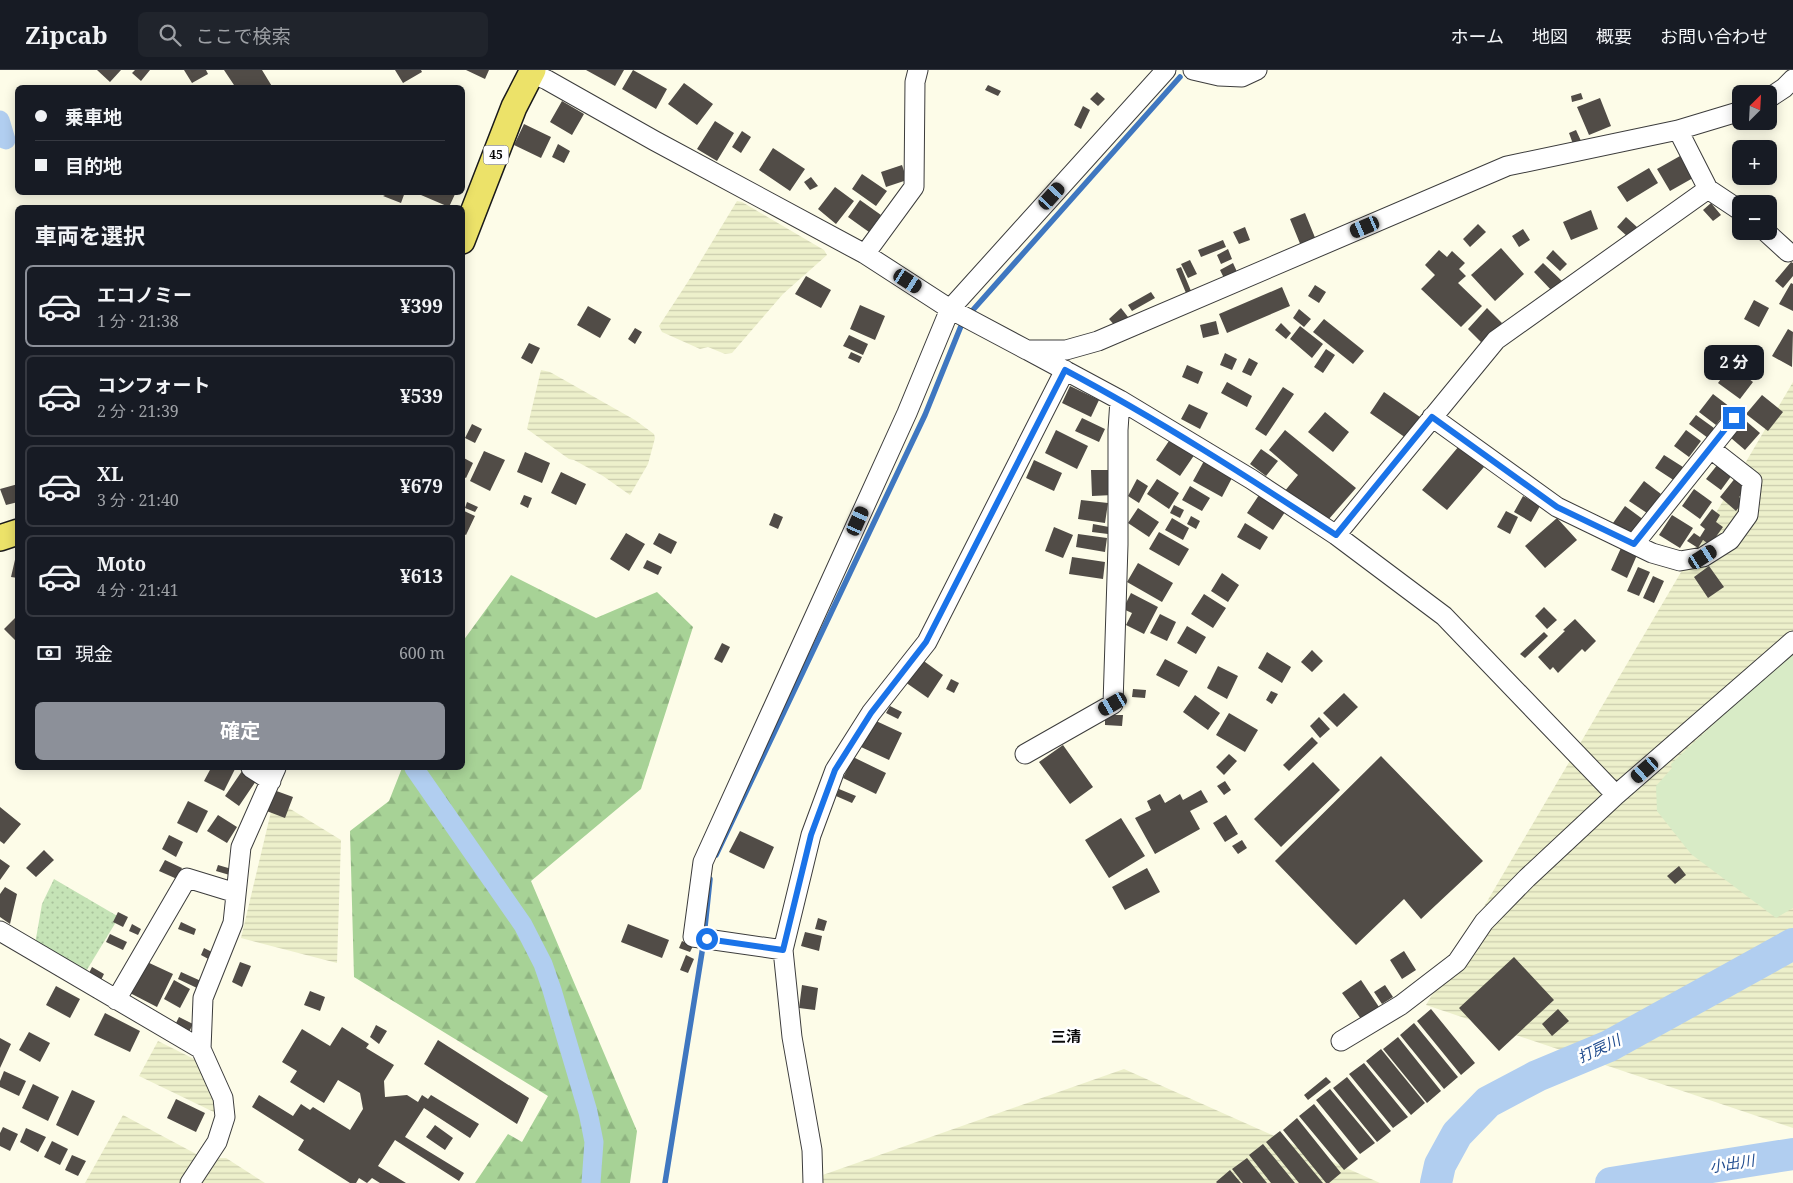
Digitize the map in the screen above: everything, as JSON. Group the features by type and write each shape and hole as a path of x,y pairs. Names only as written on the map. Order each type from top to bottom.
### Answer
{"main road":[{"name":"45","path":"465,233 514,107 532,71"},
{"path":"0,538 15,533"}],"street":[{"path":"865,254 914,187 915,82 918,70"},
{"path":"783,950 693,937 704,862 907,413 961,315 1166,70"},
{"path":"1193,70 1219,76 1242,77 1258,70"},
{"path":"532,71 655,141 865,254 961,315 1120,400 1251,479 1336,535 1444,616 1616,796"},
{"path":"1778,92 1793,79"},
{"path":"1027,350 1066,350 1098,341 1507,166 1678,130 1732,114"},
{"path":"1678,130 1708,189 1732,205"},
{"path":"1336,535 1496,340 1708,189"},
{"path":"1775,240 1788,252"},
{"path":"813,1183 812,1150 792,1038 783,950 811,835 835,770 871,713 926,642 1065,370"},
{"path":"1026,754 1113,704 1120,400"},
{"path":"1432,417 1557,507 1652,553 1680,561 1703,557 1730,540 1748,515 1752,481 1711,449"},
{"path":"1634,544 1734,418"},
{"path":"1341,1041 1401,1004 1457,962 1484,922 1527,878 1616,796 1793,641"},
{"path":"190,1183 217,1142 225,1118 223,1098 201,1049 203,998 232,923 241,847 273,774 258,770"},
{"path":"116,1000 187,878 236,893"},
{"path":"0,931 201,1049"}],"green space":[{"path":"737,201 742,202 824,250 827,255 783,294 732,353 725,354 708,347 700,349 662,332 659,326"},
{"path":"541,370 550,372 635,420 654,434 655,438 648,464 630,495 603,476 569,459 527,429"},
{"path":"1793,382 1793,1128 1426,1005"},
{"path":"511,575 596,618 657,592 693,627 641,789 531,881 637,1131 630,1183 475,1183 508,1134 522,1142 548,1096 354,977 350,831 389,801 401,770 465,770 465,638"},
{"path":"1793,650 1793,908 1776,918 1691,854 1657,811 1656,786 1672,768 1671,764"},
{"path":"274,799 341,840 337,963 241,938"},
{"path":"54,879 119,917 85,973 35,944 42,904"},
{"path":"158,1041 202,1063 220,1115 139,1076"},
{"path":"1124,1069 1380,1183 800,1183"},
{"path":"123,1115 198,1155 180,1183 85,1183"},
{"path":"219,1158 226,1158 265,1183 202,1183"}],"building":[{"path":"97,70 121,70 110,82"},
{"path":"135,70 150,70 141,81 132,73"},
{"path":"184,70 206,70 208,74 192,83"},
{"path":"224,70 262,70 271,85 234,85"},
{"path":"395,70 421,70 422,72 403,83"},
{"path":"466,70 489,70 485,79"},
{"path":"586,70 624,70 615,86"},
{"path":"633,70 667,89 656,109 622,89"},
{"path":"684,83 713,104 697,125 668,104"},
{"path":"988,85 1001,91 998,96 985,90"},
{"path":"1097,92 1105,99 1098,106 1090,99"},
{"path":"1581,93 1583,99 1572,102 1571,96"},
{"path":"1600,98 1611,126 1589,135 1577,107"},
{"path":"562,101 584,114 572,135 550,122"},
{"path":"1083,106 1090,110 1081,129 1074,125"},
{"path":"715,121 734,133 717,161 697,149"},
{"path":"524,124 551,137 541,158 514,145"},
{"path":"1576,130 1581,141 1573,144 1569,133"},
{"path":"742,131 751,137 741,153 732,147"},
{"path":"558,144 570,151 564,163 552,157"},
{"path":"773,148 805,169 790,191 759,170"},
{"path":"1680,156 1693,178 1670,191 1657,169"},
{"path":"902,165 907,180 886,187 881,172"},
{"path":"1649,168 1658,183 1627,202 1617,187"},
{"path":"862,174 887,191 876,206 852,189"},
{"path":"811,177 818,186 810,190 804,182"},
{"path":"835,187 854,201 836,224 818,209"},
{"path":"385,195 404,195 401,203 383,196"},
{"path":"421,195 455,195 450,205 444,205"},
{"path":"860,200 881,215 869,232 848,217"},
{"path":"1711,203 1721,215 1713,221 1703,210"},
{"path":"1591,210 1598,229 1571,240 1563,222"},
{"path":"1305,213 1316,240 1301,246 1290,219"},
{"path":"1626,217 1637,227 1628,237 1617,227"},
{"path":"1478,224 1486,232 1470,247 1463,239"},
{"path":"1245,227 1250,240 1239,244 1233,232"},
{"path":"1523,229 1530,240 1519,247 1512,236"},
{"path":"1223,240 1226,247 1201,257 1198,250"},
{"path":"1501,248 1524,274 1495,301 1471,275"},
{"path":"1228,249 1232,259 1221,264 1217,255"},
{"path":"1439,250 1447,257 1452,251 1465,263 1459,269 1466,276 1458,283 1482,306 1461,327 1421,289 1435,275 1425,265"},
{"path":"1553,250 1567,264 1560,271 1546,258"},
{"path":"1190,260 1197,274 1188,278 1181,264"},
{"path":"1791,262 1793,263 1793,276 1783,288 1775,281"},
{"path":"1233,263 1238,274 1225,280 1220,270"},
{"path":"1543,263 1563,282 1553,292 1534,272"},
{"path":"1181,267 1191,291 1186,293 1176,269"},
{"path":"806,276 831,290 821,308 795,294"},
{"path":"1791,283 1793,284 1793,311 1779,304"},
{"path":"1315,285 1326,292 1319,303 1308,296"},
{"path":"1282,287 1290,306 1227,333 1219,314"},
{"path":"1151,292 1155,298 1132,311 1128,305"},
{"path":"1754,300 1769,308 1759,327 1744,319"},
{"path":"860,305 885,316 875,340 850,329"},
{"path":"588,306 611,319 600,338 577,325"},
{"path":"1121,308 1128,317 1116,327 1109,319"},
{"path":"1487,308 1502,323 1483,344 1468,329"},
{"path":"1299,309 1311,319 1304,327 1293,318"},
{"path":"1324,319 1364,351 1353,364 1313,332"},
{"path":"1216,321 1219,334 1203,338 1200,325"},
{"path":"1281,323 1291,333 1286,339 1275,330"},
{"path":"1300,326 1323,344 1312,358 1290,339"},
{"path":"635,328 642,332 635,344 628,339"},
{"path":"1788,329 1793,332 1792,367 1772,356"},
{"path":"849,335 868,344 863,355 843,346"},
{"path":"529,343 540,348 532,364 521,358"},
{"path":"1326,349 1335,355 1323,373 1314,367"},
{"path":"851,352 862,357 859,363 848,358"},
{"path":"1225,353 1237,359 1232,370 1220,365"},
{"path":"1249,358 1258,363 1251,376 1242,372"},
{"path":"1187,365 1203,372 1198,384 1182,377"},
{"path":"1731,365 1753,382 1740,399 1718,383"},
{"path":"1227,382 1252,396 1247,407 1221,393"},
{"path":"1070,386 1099,400 1091,417 1062,403"},
{"path":"1283,387 1294,394 1266,436 1255,429"},
{"path":"1384,392 1420,417 1406,438 1370,413"},
{"path":"1713,394 1730,407 1716,425 1699,412"},
{"path":"1762,395 1783,412 1768,431 1746,414"},
{"path":"1189,404 1208,413 1200,429 1181,419"},
{"path":"1325,412 1349,432 1333,452 1308,432"},
{"path":"1696,415 1714,428 1708,438 1689,424"},
{"path":"1082,418 1105,429 1099,442 1075,431"},
{"path":"1746,421 1760,433 1745,450 1731,438"},
{"path":"472,424 482,429 475,443 465,438"},
{"path":"1056,430 1088,446 1077,469 1045,453"},
{"path":"1285,430 1356,488 1328,520 1284,492 1298,475 1269,450"},
{"path":"1686,430 1701,441 1689,457 1674,446"},
{"path":"1171,438 1195,454 1180,476 1156,460"},
{"path":"1459,446 1484,467 1447,510 1422,490"},
{"path":"1261,449 1278,461 1266,476 1250,464"},
{"path":"484,451 505,460 490,491 470,481"},
{"path":"525,452 550,463 542,483 517,472"},
{"path":"1664,455 1683,467 1675,481 1655,468"},
{"path":"465,459 473,463 465,478"},
{"path":"1034,460 1062,473 1054,491 1026,478"},
{"path":"1204,461 1233,476 1222,497 1193,481"},
{"path":"1718,464 1732,475 1721,490 1706,479"},
{"path":"1091,470 1112,470 1113,495 1092,496"},
{"path":"561,472 586,484 576,505 551,493"},
{"path":"1736,477 1748,486 1739,497 1743,502 1736,511 1720,497"},
{"path":"1137,479 1148,486 1139,503 1128,496"},
{"path":"1157,479 1179,493 1169,509 1147,494"},
{"path":"1644,481 1661,494 1647,513 1629,501"},
{"path":"15,485 15,503 6,505 0,489"},
{"path":"1190,486 1210,498 1202,511 1182,500"},
{"path":"1694,489 1712,502 1700,519 1682,506"},
{"path":"524,495 532,498 528,508 520,504"},
{"path":"1259,495 1285,512 1273,530 1247,513"},
{"path":"1523,496 1540,506 1531,522 1514,512"},
{"path":"1081,500 1108,503 1105,523 1078,519"},
{"path":"467,502 478,507 475,512 465,508"},
{"path":"1174,505 1184,510 1180,518 1170,513"},
{"path":"1625,506 1644,520 1633,537 1613,523"},
{"path":"1138,508 1159,522 1149,537 1128,523"},
{"path":"1712,509 1720,515 1716,522 1723,527 1710,545 1703,540 1698,548 1687,541 1694,533 1700,537 1705,529 1700,525"},
{"path":"465,511 475,516 465,534"},
{"path":"1506,511 1518,517 1510,534 1497,527"},
{"path":"774,513 783,517 778,529 769,525"},
{"path":"1672,515 1693,528 1680,548 1659,535"},
{"path":"1191,516 1200,521 1196,529 1187,524"},
{"path":"1172,518 1189,528 1183,540 1165,530"},
{"path":"1557,518 1577,540 1545,568 1525,546"},
{"path":"1245,523 1268,537 1260,550 1237,537"},
{"path":"1093,524 1109,527 1108,534 1092,532"},
{"path":"1054,527 1073,535 1063,558 1045,551"},
{"path":"1159,532 1189,549 1179,566 1149,549"},
{"path":"626,533 645,544 629,571 610,559"},
{"path":"659,533 677,542 671,554 653,544"},
{"path":"1078,534 1107,538 1105,552 1076,547"},
{"path":"1621,548 1637,555 1627,578 1611,570"},
{"path":"1072,557 1105,562 1103,579 1069,574"},
{"path":"15,560 15,578 11,577"},
{"path":"647,560 662,567 658,575 643,568"},
{"path":"1138,563 1173,583 1162,602 1127,582"},
{"path":"1709,566 1724,587 1708,598 1694,577"},
{"path":"1638,567 1650,572 1639,596 1627,591"},
{"path":"1222,573 1239,585 1228,602 1211,591"},
{"path":"1653,576 1664,581 1654,603 1643,598"},
{"path":"1131,593 1158,607 1144,634 1126,625 1132,613 1123,609"},
{"path":"1204,594 1226,608 1213,628 1191,614"},
{"path":"1544,607 1557,620 1547,629 1535,616"},
{"path":"1160,614 1176,622 1167,641 1150,633"},
{"path":"15,618 15,640 4,629"},
{"path":"1575,619 1596,641 1585,652 1582,649 1558,673 1553,667 1550,670 1538,657"},
{"path":"1187,626 1206,637 1196,654 1177,643"},
{"path":"1544,632 1548,636 1525,658 1520,654"},
{"path":"722,643 730,647 722,663 714,659"},
{"path":"1312,650 1323,661 1312,672 1301,662"},
{"path":"1267,652 1291,667 1282,683 1258,668"},
{"path":"921,659 943,675 928,698 905,682"},
{"path":"1165,659 1188,671 1179,687 1156,675"},
{"path":"1218,666 1238,676 1227,699 1207,688"},
{"path":"951,679 959,683 954,693 946,689"},
{"path":"1133,689 1146,690 1145,698 1132,697"},
{"path":"1271,691 1278,694 1272,704 1266,700"},
{"path":"1344,693 1358,707 1337,727 1323,713"},
{"path":"1195,695 1220,713 1208,730 1183,712"},
{"path":"890,706 902,712 898,719 886,713"},
{"path":"1229,713 1258,730 1245,752 1216,735"},
{"path":"1105,715 1123,715 1122,726 1105,725"},
{"path":"1319,717 1330,729 1320,738 1310,726"},
{"path":"874,720 902,733 889,760 861,747"},
{"path":"1312,737 1318,743 1289,771 1283,765"},
{"path":"1063,745 1093,787 1070,804 1039,762"},
{"path":"1229,754 1237,761 1224,775 1216,767"},
{"path":"1381,756 1483,861 1421,919 1404,899 1356,945 1275,861"},
{"path":"853,757 886,773 876,794 843,778"},
{"path":"1313,762 1340,790 1281,847 1254,819"},
{"path":"210,770 234,770 224,791 204,781"},
{"path":"242,771 256,781 239,806 225,796"},
{"path":"1225,781 1231,790 1224,795 1217,786"},
{"path":"271,789 293,797 285,818 264,810"},
{"path":"839,789 856,796 852,803 836,796"},
{"path":"1201,790 1208,802 1190,811 1200,829 1155,854 1135,818 1151,810 1147,801 1160,794 1165,803 1180,794 1183,800"},
{"path":"188,801 208,811 197,833 177,823"},
{"path":"0,807 21,824 4,844 0,841"},
{"path":"218,815 237,827 227,843 207,831"},
{"path":"1226,815 1238,834 1225,842 1213,823"},
{"path":"1121,818 1145,856 1109,878 1085,840"},
{"path":"740,831 774,847 764,869 729,852"},
{"path":"169,835 183,842 176,857 162,849"},
{"path":"1242,840 1247,848 1238,854 1232,846"},
{"path":"44,850 54,860 36,877 26,868"},
{"path":"0,859 10,866 0,880"},
{"path":"165,860 182,868 177,879 159,871"},
{"path":"218,865 235,870 233,876 216,871"},
{"path":"1679,866 1686,875 1675,884 1667,876"},
{"path":"1147,868 1160,892 1125,910 1112,887"},
{"path":"5,887 17,894 10,924 0,917 0,894"},
{"path":"118,912 128,917 123,927 113,922"},
{"path":"818,918 827,921 824,931 815,929"},
{"path":"181,922 196,929 194,935 178,929"},
{"path":"132,924 141,929 138,935 129,931"},
{"path":"628,924 669,940 662,958 621,942"},
{"path":"805,932 822,936 819,951 801,946"},
{"path":"110,934 127,942 123,950 106,942"},
{"path":"682,941 693,946 690,952 679,948"},
{"path":"204,948 216,954 212,961 201,955"},
{"path":"1404,951 1416,970 1402,979 1390,960"},
{"path":"686,955 694,959 688,973 680,970"},
{"path":"1514,957 1554,1000 1499,1051 1459,1008"},
{"path":"145,961 173,974 157,1007 130,993"},
{"path":"240,962 251,966 242,987 232,982"},
{"path":"92,967 104,974 101,980 89,973"},
{"path":"181,972 201,981 197,988 178,979"},
{"path":"174,980 190,989 180,1008 164,999"},
{"path":"1361,980 1379,1007 1361,1019 1342,993"},
{"path":"802,985 818,988 815,1010 799,1008"},
{"path":"1385,985 1393,997 1382,1004 1374,992"},
{"path":"56,986 80,999 70,1018 46,1005"},
{"path":"310,991 325,997 320,1011 304,1005"},
{"path":"1431,1009 1475,1063 1461,1075 1417,1021"},
{"path":"1558,1009 1569,1021 1552,1036 1542,1024"},
{"path":"105,1013 140,1031 130,1052 94,1035"},
{"path":"179,1017 193,1024 189,1032 175,1025"},
{"path":"1414,1023 1458,1077 1444,1089 1400,1035"},
{"path":"376,1025 387,1031 379,1044 370,1037"},
{"path":"342,1027 369,1044 366,1048 394,1065 384,1081 385,1097 407,1095 418,1102 422,1095 428,1099 431,1095 479,1124 470,1138 424,1108 405,1137 464,1173 459,1181 395,1140 378,1166 406,1183 380,1183 372,1178 367,1183 359,1178 356,1183 350,1183 298,1150 304,1140 252,1107 259,1095 293,1116 301,1104 310,1110 313,1107 350,1130 363,1109 360,1093 338,1080 324,1103 290,1082 297,1071 282,1062 302,1029 330,1046"},
{"path":"29,1032 50,1043 40,1062 19,1050"},
{"path":"1398,1037 1441,1091 1427,1103 1383,1049"},
{"path":"0,1038 11,1044 0,1068"},
{"path":"438,1040 529,1098 517,1124 424,1064"},
{"path":"1381,1049 1425,1103 1411,1115 1366,1061"},
{"path":"1364,1063 1408,1117 1393,1128 1349,1074"},
{"path":"4,1071 26,1081 19,1096 0,1087"},
{"path":"1326,1077 1331,1082 1308,1100 1304,1095"},
{"path":"1347,1077 1391,1131 1377,1142 1333,1088"},
{"path":"33,1084 59,1097 48,1121 22,1108"},
{"path":"1330,1089 1375,1143 1360,1154 1316,1100"},
{"path":"72,1090 95,1101 78,1136 56,1125"},
{"path":"176,1099 205,1113 196,1132 167,1118"},
{"path":"1314,1104 1358,1159 1344,1170 1299,1116"},
{"path":"1297,1118 1341,1173 1329,1183 1326,1183 1283,1130"},
{"path":"435,1125 453,1138 445,1150 426,1137"},
{"path":"3,1127 18,1134 10,1151 0,1146 0,1133"},
{"path":"26,1128 46,1137 38,1152 20,1142"},
{"path":"1280,1131 1323,1183 1299,1183 1266,1142"},
{"path":"52,1141 68,1149 60,1165 44,1157"},
{"path":"1263,1144 1295,1183 1271,1183 1249,1155"},
{"path":"72,1155 86,1161 78,1176 65,1170"},
{"path":"1247,1158 1267,1183 1243,1183 1232,1169"},
{"path":"1230,1170 1241,1183 1216,1182"}],"waterway":[{"path":"716,855 925,415 961,326 972,311 1180,77"},
{"path":"0,120 6,140"},
{"path":"415,770 523,925 543,964 588,1112 594,1142 591,1183"},
{"path":"665,1183 703,946 710,879"},
{"name":"打戻川","path":"1436,1183 1440,1165 1457,1134 1488,1102 1537,1076 1609,1046 1793,944"},
{"name":"小出川","path":"1611,1183 1793,1154"}],"district":[{"name":"三清","path":"1066,1037"}],"route":[{"path":"707,939 783,950 811,835 835,770 871,713 926,642 1065,370 1120,400 1251,479 1336,535 1432,417 1557,507 1634,544 1734,418"}]}
